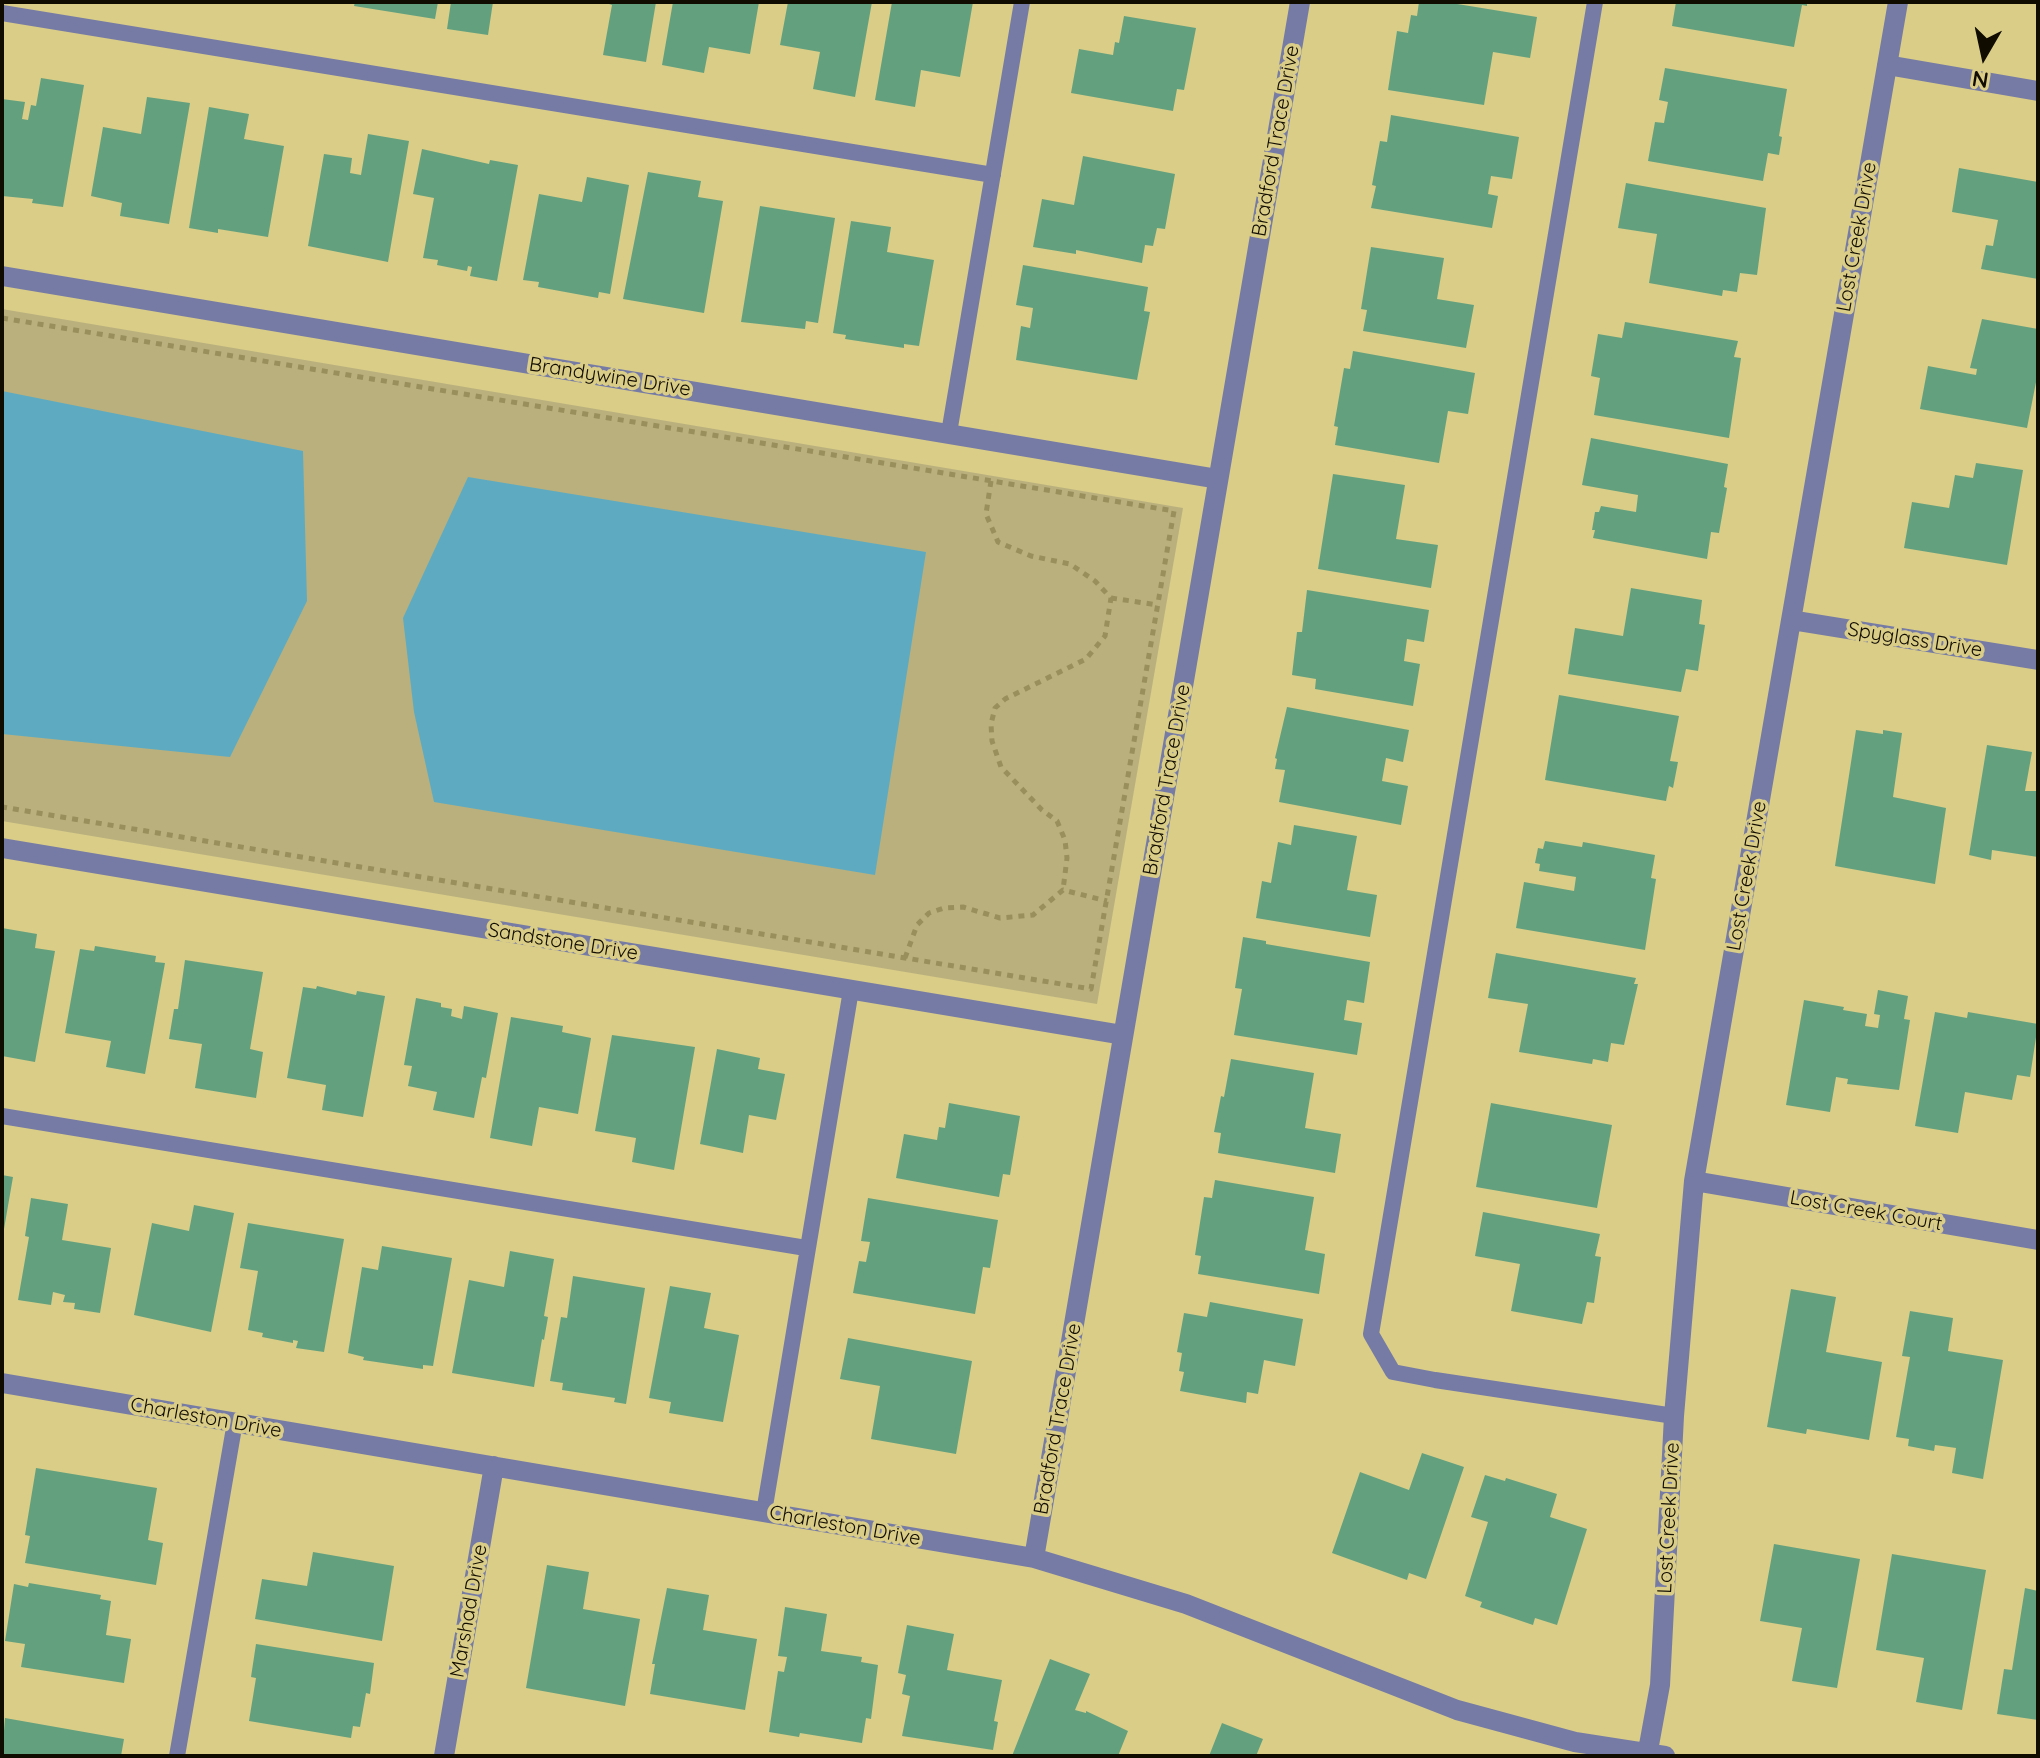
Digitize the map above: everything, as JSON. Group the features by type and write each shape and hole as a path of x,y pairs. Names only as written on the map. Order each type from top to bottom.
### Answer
{"street":[{"name":"Bradford Trace Drive","path":"1034,1558 1300,2"},
{"name":"Lost Creek Drive","path":"1653,1755 1660,1685 1674,1416 1694,1181 1898,2"},
{"path":"1887,65 2038,91"},
{"name":"Brandywine Drive","path":"2,276 1218,479"},
{"name":"Spyglass Drive","path":"1791,620 2038,660"},
{"name":"Sandstone Drive","path":"2,848 1123,1035"},
{"name":"Lost Creek Court","path":"1694,1181 2038,1240"},
{"name":"Charleston Drive","path":"2,1383 1034,1558 1186,1604 1457,1710 1575,1742 1653,1755"},
{"name":"Marshad Drive","path":"444,1756 494,1466"}],"lane":[{"path":"949,433 1022,2"},
{"path":"1595,2 1371,1334 1393,1372 1674,1416"},
{"path":"2,13 993,175"},
{"path":"764,1512 851,990"},
{"path":"2,1116 806,1248"},
{"path":"177,1756 235,1422"}],"path":[{"path":"2,318 1174,511 1091,989 2,807"},
{"path":"991,481 986,514 998,542 1031,556 1070,564 1095,581 1111,598 1158,605"},
{"path":"905,958 917,925 929,913 963,907 1000,918 1033,915 1063,890 1067,858 1065,840 1057,821 1042,810 1001,767 992,741 991,724 995,708 1005,699 1086,659 1105,636 1111,598"},
{"path":"1063,890 1107,901"}],"shaded area":[{"path":"2,309 1183,508 1097,1004 2,821"}],"water":[{"path":"2,391 303,451 307,601 230,757 2,734"},
{"path":"468,477 926,552 875,875 434,802 414,712 403,618"}],"building":[{"path":"355,2 438,2 435,19 354,6"},
{"path":"451,2 493,2 488,35 447,29"},
{"path":"603,2 656,2 646,62 603,55 612,5"},
{"path":"673,2 759,2 750,54 709,47 704,73 662,65"},
{"path":"788,2 872,2 855,97 813,89 820,52 780,45"},
{"path":"892,2 973,2 960,77 921,70 915,107 875,100"},
{"path":"1419,2 1445,2 1537,17 1530,58 1493,52 1484,105 1388,90 1397,31 1408,33 1411,15 1417,16"},
{"path":"1676,2 1807,2 1807,6 1802,5 1794,47 1672,26"},
{"path":"1124,16 1196,28 1184,90 1177,89 1173,111 1071,93 1079,49 1113,55 1115,42 1119,43"},
{"path":"1665,68 1787,89 1779,155 1768,153 1763,181 1648,161 1655,122 1664,123 1668,102 1659,100"},
{"path":"41,78 84,85 63,207 32,203 33,199 2,196 2,99 25,102 22,119 28,120 31,105 36,106"},
{"path":"147,97 190,103 169,224 120,216 122,203 91,196 103,127 141,134"},
{"path":"209,107 249,114 244,139 284,146 268,237 189,228"},
{"path":"1391,115 1519,137 1512,179 1491,176 1488,194 1498,196 1492,228 1371,208 1380,141 1387,142"},
{"path":"368,134 409,141 388,262 308,246 324,154 352,158 350,173 361,175"},
{"path":"422,149 489,164 490,160 518,165 497,281 470,276 472,267 468,266 467,271 437,265 438,260 423,258 434,198 413,194"},
{"path":"1083,156 1175,174 1165,229 1157,228 1153,246 1145,245 1142,263 1076,250 1076,254 1033,247 1042,199 1074,205"},
{"path":"1959,168 2038,182 2038,279 1981,269 1986,245 1993,246 1998,220 1952,212"},
{"path":"648,172 701,181 698,197 723,201 704,313 623,299"},
{"path":"587,177 629,185 610,294 599,292 598,298 538,287 539,282 523,280 539,194 582,202"},
{"path":"1626,183 1766,208 1757,275 1740,273 1737,292 1723,290 1722,296 1649,283 1657,234 1618,228"},
{"path":"760,206 835,218 818,323 806,321 805,329 741,322"},
{"path":"851,221 891,227 887,252 934,260 919,346 904,344 904,348 845,339 846,335 833,333"},
{"path":"1371,247 1444,258 1437,299 1474,305 1466,348 1363,331 1367,310 1361,309"},
{"path":"1023,265 1148,287 1144,311 1150,312 1137,380 1016,360 1021,326 1030,328 1033,308 1016,305"},
{"path":"1982,319 2038,329 2038,372 2027,428 1920,409 1928,366 1976,375 1977,369 1970,368"},
{"path":"1625,322 1738,341 1734,357 1741,358 1729,438 1594,415 1600,378 1591,376 1598,334 1622,338"},
{"path":"1353,351 1475,373 1468,414 1448,411 1439,463 1335,445 1338,427 1334,426 1344,368 1350,369"},
{"path":"1591,438 1728,464 1719,533 1711,532 1707,559 1593,538 1595,512 1599,512 1601,506 1636,512 1638,495 1582,485"},
{"path":"1976,463 2023,470 2007,565 1904,548 1912,502 1949,508 1955,475 1973,478"},
{"path":"1333,474 1405,485 1396,539 1438,545 1431,588 1318,569"},
{"path":"1631,588 1702,600 1699,624 1705,625 1698,671 1686,669 1681,692 1568,674 1575,628 1623,636"},
{"path":"1307,590 1429,610 1424,642 1407,639 1404,661 1420,664 1413,706 1315,689 1316,679 1292,675 1297,632 1302,632"},
{"path":"1559,695 1679,716 1670,761 1678,762 1673,788 1669,786 1666,801 1545,780"},
{"path":"1287,707 1409,730 1403,762 1386,758 1382,781 1408,786 1401,825 1279,802 1285,770 1275,769 1275,758"},
{"path":"1856,730 1902,733 1893,797 1946,808 1935,884 1835,866"},
{"path":"1987,745 2032,752 2025,791 2038,791 2038,857 1992,850 1991,860 1969,855"},
{"path":"1294,825 1357,836 1347,890 1377,895 1370,937 1256,918 1262,881 1271,883 1278,842 1291,845"},
{"path":"1545,841 1582,847 1583,842 1655,855 1651,878 1656,879 1645,950 1516,928 1524,882 1574,891 1576,877 1539,871 1540,864 1535,863 1538,848 1543,849"},
{"path":"2,928 37,934 35,948 55,951 35,1062 2,1056"},
{"path":"1243,937 1266,941 1266,944 1370,962 1364,1003 1347,1000 1344,1020 1362,1023 1357,1055 1234,1035 1242,989 1235,988"},
{"path":"95,946 156,956 155,962 165,963 145,1074 106,1067 111,1041 65,1033 80,949 94,951"},
{"path":"1496,953 1636,978 1634,984 1638,984 1624,1045 1611,1043 1608,1062 1593,1059 1592,1064 1519,1052 1528,1004 1488,998"},
{"path":"185,960 263,972 250,1049 263,1052 256,1098 195,1088 202,1044 169,1039 174,1009 178,1009"},
{"path":"317,986 356,995 357,991 385,996 363,1117 322,1110 326,1085 287,1078 303,987 316,989"},
{"path":"1878,990 1908,996 1904,1019 1910,1020 1899,1090 1847,1084 1848,1079 1836,1077 1830,1112 1786,1105 1804,1000 1867,1014 1865,1026 1878,1028 1880,1015 1874,1014"},
{"path":"416,998 441,1003 441,1007 452,1009 451,1016 462,1019 464,1006 498,1013 486,1078 482,1077 474,1118 433,1110 437,1092 408,1086 412,1066 404,1065"},
{"path":"1935,1012 1967,1018 1968,1012 2038,1024 2030,1077 2017,1075 2012,1100 1965,1092 1958,1133 1915,1126"},
{"path":"511,1017 563,1026 562,1032 591,1038 578,1114 539,1107 532,1146 490,1138"},
{"path":"612,1035 695,1047 674,1170 632,1162 636,1138 595,1131"},
{"path":"717,1049 760,1058 758,1069 785,1074 776,1120 749,1115 743,1153 700,1144"},
{"path":"1231,1059 1314,1073 1305,1128 1341,1134 1335,1173 1218,1153 1221,1133 1214,1132"},
{"path":"949,1103 1020,1116 1010,1175 1003,1174 999,1197 896,1178 904,1134 937,1140 939,1127 945,1128"},
{"path":"1491,1103 1612,1125 1597,1208 1476,1187"},
{"path":"2,1175 13,1177 4,1229 2,1229"},
{"path":"1215,1180 1314,1197 1305,1250 1325,1254 1319,1294 1198,1274 1201,1256 1195,1255 1204,1197 1212,1198"},
{"path":"31,1198 68,1204 62,1240 111,1248 100,1313 74,1309 75,1303 63,1302 65,1295 53,1292 51,1305 18,1300 29,1237 25,1236"},
{"path":"868,1198 998,1220 990,1268 983,1267 975,1314 853,1293 859,1261 866,1262 870,1242 861,1241"},
{"path":"194,1205 234,1213 211,1332 134,1315 152,1223 189,1231"},
{"path":"1483,1212 1600,1234 1595,1256 1601,1257 1594,1303 1587,1302 1582,1324 1511,1311 1520,1264 1475,1256"},
{"path":"248,1223 344,1239 324,1352 296,1348 298,1341 293,1340 293,1343 262,1337 263,1333 248,1330 258,1271 240,1268"},
{"path":"382,1246 452,1258 433,1366 423,1365 423,1369 363,1360 364,1357 348,1353 362,1267 378,1270"},
{"path":"510,1251 554,1259 544,1316 548,1317 534,1387 452,1373 469,1280 504,1287"},
{"path":"573,1276 645,1288 626,1404 614,1402 615,1398 562,1390 563,1383 550,1381 561,1317 567,1318"},
{"path":"670,1286 711,1293 704,1328 739,1335 723,1422 669,1413 671,1402 649,1398"},
{"path":"1791,1289 1836,1297 1826,1352 1882,1362 1869,1440 1807,1429 1806,1434 1767,1427"},
{"path":"1210,1302 1303,1319 1295,1366 1264,1360 1258,1394 1247,1392 1246,1403 1180,1391 1184,1372 1179,1371 1182,1353 1177,1352 1184,1313 1207,1317"},
{"path":"1910,1311 1953,1318 1948,1351 2003,1360 1983,1479 1952,1473 1956,1448 1935,1445 1934,1451 1908,1446 1909,1439 1896,1437 1910,1357 1902,1356"},
{"path":"848,1338 972,1361 956,1454 871,1439 880,1386 840,1379"},
{"path":"1422,1453 1464,1467 1426,1579 1409,1573 1407,1580 1332,1553 1360,1472 1409,1490"},
{"path":"36,1468 157,1488 148,1540 163,1543 156,1585 25,1563 30,1536 25,1535"},
{"path":"1485,1475 1505,1481 1506,1478 1557,1494 1550,1517 1587,1529 1557,1625 1535,1618 1533,1625 1480,1607 1482,1602 1465,1596 1488,1522 1471,1517"},
{"path":"1774,1544 1860,1559 1837,1688 1792,1681 1802,1628 1760,1621"},
{"path":"313,1552 394,1566 382,1641 255,1619 262,1579 307,1586"},
{"path":"1892,1554 1986,1570 1962,1710 1916,1702 1924,1658 1876,1650"},
{"path":"547,1565 589,1572 583,1609 640,1619 625,1706 526,1688"},
{"path":"29,1583 101,1595 100,1599 111,1601 106,1635 131,1639 124,1683 21,1667 25,1644 5,1641 14,1584 28,1587"},
{"path":"667,1588 709,1595 703,1630 757,1639 745,1710 650,1694 655,1664 652,1664"},
{"path":"2025,1588 2038,1591 2038,1720 1997,1714 2004,1669 2012,1670"},
{"path":"785,1607 827,1614 821,1651 862,1657 861,1662 878,1665 871,1719 866,1718 862,1743 800,1733 799,1737 769,1732 778,1671 784,1672 787,1657 778,1656"},
{"path":"907,1625 954,1634 947,1670 1002,1680 994,1721 998,1722 993,1750 902,1736 910,1696 902,1694 906,1675 898,1673"},
{"path":"256,1644 374,1663 370,1694 366,1693 360,1727 353,1726 351,1738 249,1721 256,1678 251,1677"},
{"path":"1050,1659 1090,1674 1075,1710 1086,1711 1128,1731 1118,1756 1012,1756"},
{"path":"5,1718 124,1739 121,1756 2,1756"},
{"path":"1222,1723 1263,1739 1256,1756 1209,1756"}]}
